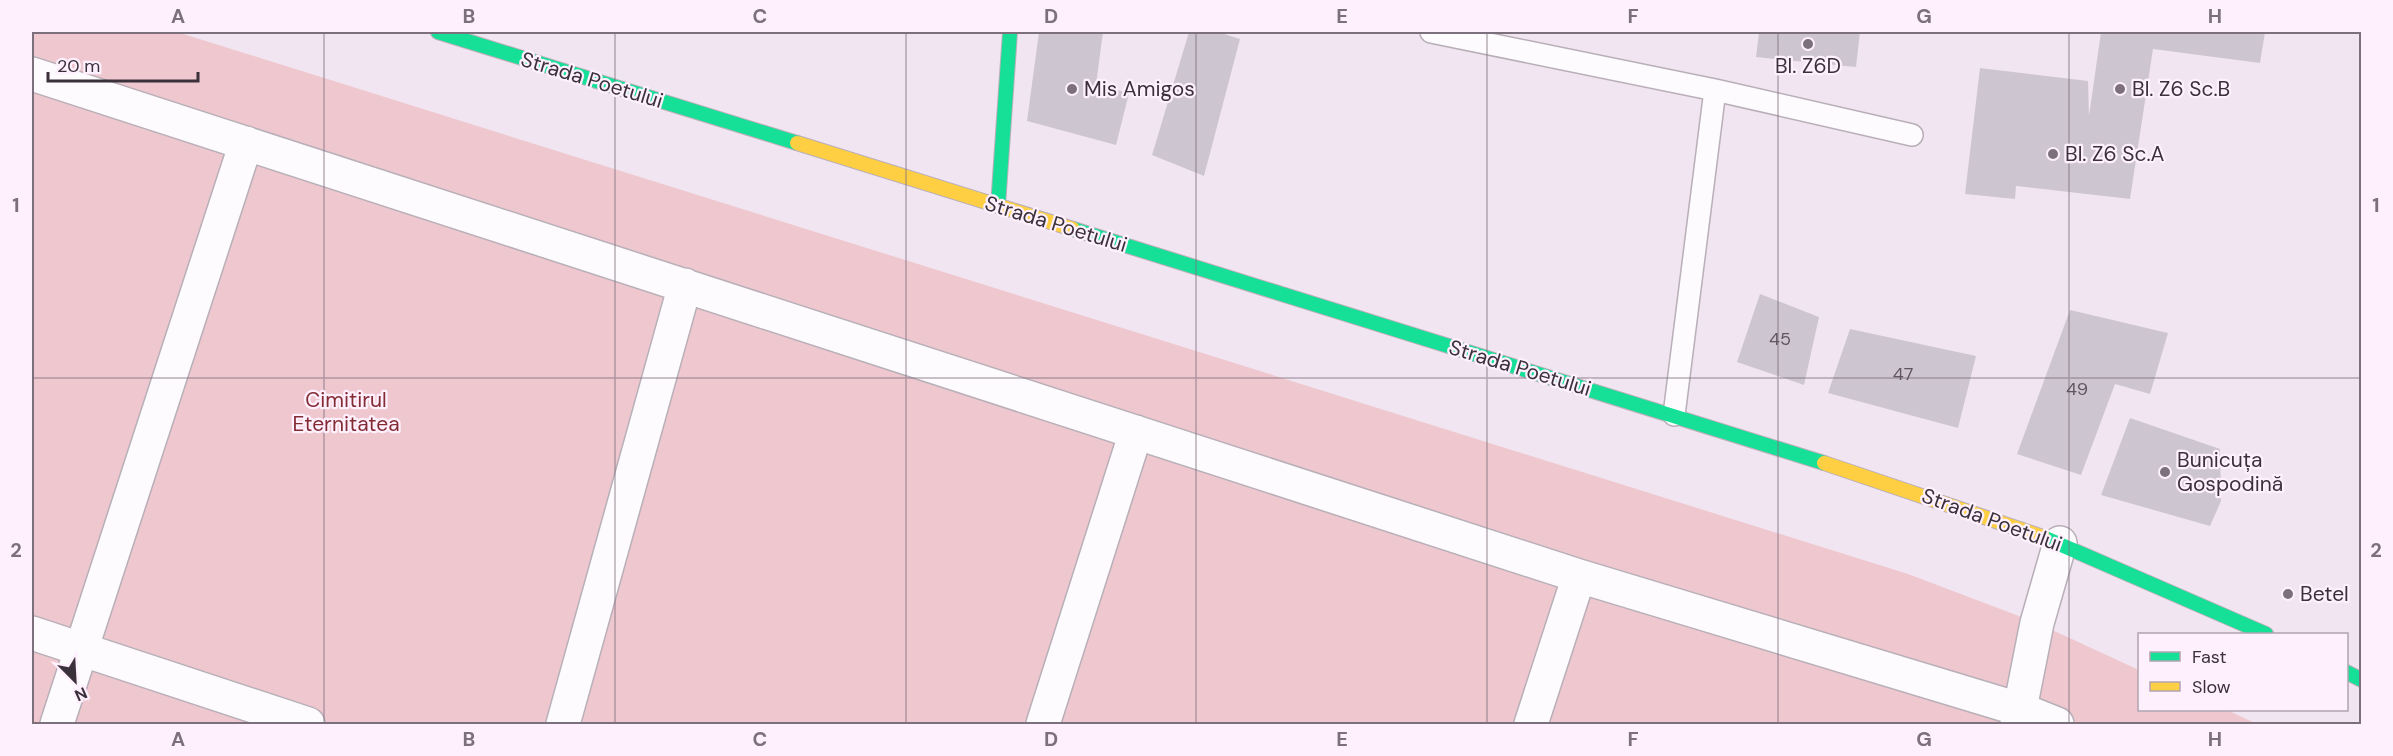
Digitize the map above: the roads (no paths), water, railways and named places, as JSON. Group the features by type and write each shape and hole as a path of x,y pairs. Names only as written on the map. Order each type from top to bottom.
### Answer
{"street":[{"name":"Strada Poetului","path":"438,32 1880,480 2060,543 2264,633"},
{"path":"998,206 1010,32"},
{"path":"32,74 1579,576 2019,717 2057,724"},
{"path":"57,724 246,143"},
{"path":"563,724 685,285"},
{"path":"1043,724 1136,432"},
{"path":"2019,717 2037,624 2060,543"},
{"path":"1531,724 1579,576"},
{"path":"32,633 308,724"}],"lane":[{"path":"1431,32 1715,90 1912,135"},
{"path":"1674,415 1715,90"}],"place":[{"name":"Bl. Z6D","path":"1808,44"},
{"name":"Mis Amigos","path":"1072,89"},
{"name":"Bl. Z6 Sc.B","path":"2120,89"},
{"name":"Bl. Z6 Sc.A","path":"2053,154"},
{"name":"Bunicuța Gospodină","path":"2165,472"},
{"name":"Betel","path":"2288,594"}],"park label":[{"name":"Cimitirul Eternitatea","path":"346,412"}]}
